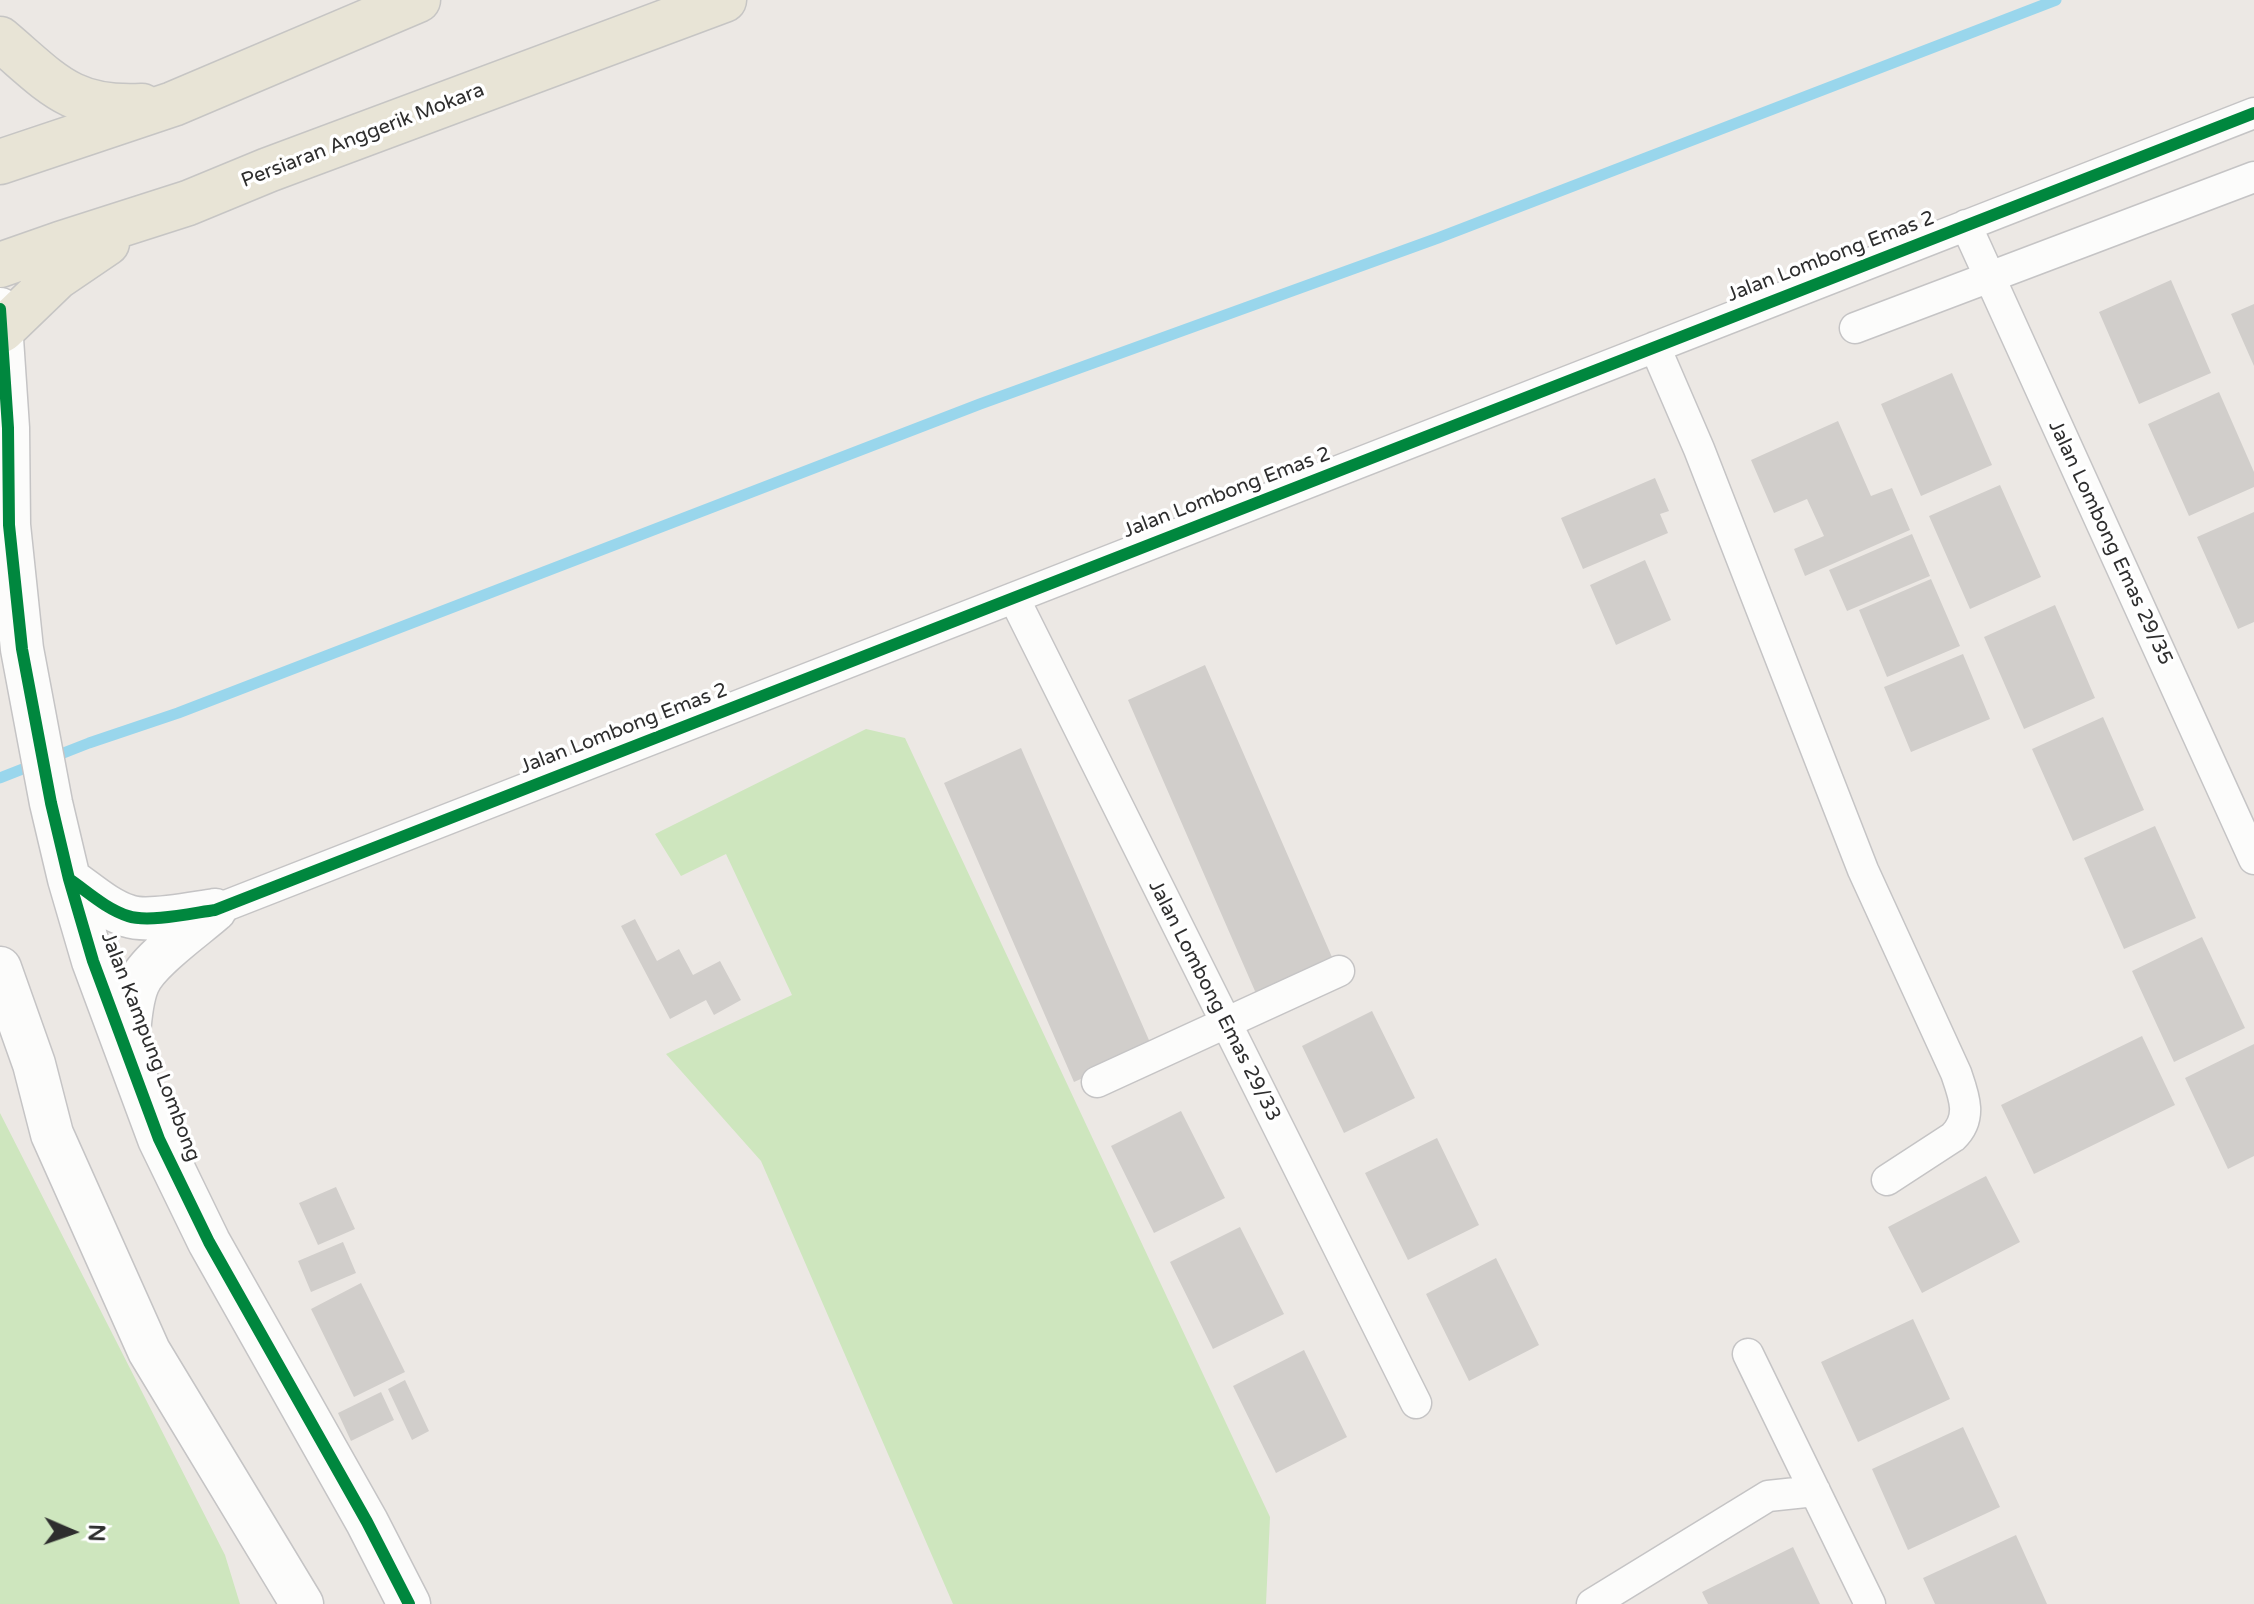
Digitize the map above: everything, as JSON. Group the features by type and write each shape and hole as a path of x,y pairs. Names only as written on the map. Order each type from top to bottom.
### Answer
{"main road":[{"path":"0,162 173,104 418,0"},
{"name":"Persiaran Anggerik Mokara","path":"0,265 188,203 268,170 724,0"},
{"path":"0,39 69,95 89,103 114,107 173,104"},
{"path":"1,320 105,244 188,203"}],"street":[{"name":"Jalan Lombong Emas 2","path":"215,910 2254,113"},
{"path":"1855,328 2254,177"},
{"name":"Jalan Lombong Emas 29/35","path":"1966,225 2254,859"},
{"name":"Jalan Kampung Lombong","path":"1,320 8,428 9,525 22,649 51,803 93,961 159,1139 209,1242 367,1522 409,1604"},
{"path":"1655,347 1699,449 1863,870 1965,1097 1965,1119 1961,1130 1887,1180"},
{"name":"Jalan Lombong Emas 29/33","path":"1014,598 1416,1403"},
{"path":"69,879 113,910 131,917 215,910"},
{"path":"127,1055 133,1000 139,981 153,963 215,910"},
{"path":"0,968 17,1055 149,1351 302,1604"},
{"path":"1097,1082 1339,971"},
{"path":"1748,1354 1870,1604"},
{"path":"1592,1604 1768,1496 1815,1491"}],"green space":[{"path":"866,729 905,738 1270,1517 1266,1604 953,1604 761,1161 666,1054 792,995 726,854 681,876 655,834"},
{"path":"0,1113 225,1555 240,1604 0,1604"}],"building":[{"path":"2171,280 2211,373 2139,404 2099,312"},
{"path":"2254,304 2254,366 2231,314"},
{"path":"1952,373 1992,465 1921,496 1881,404"},
{"path":"2219,392 2254,472 2254,487 2189,516 2148,424"},
{"path":"1838,421 1871,496 1892,488 1910,530 1805,576 1794,549 1824,536 1807,499 1774,513 1751,460"},
{"path":"1655,478 1669,511 1660,514 1668,533 1583,569 1561,518"},
{"path":"2000,485 2041,577 1970,609 1929,516"},
{"path":"2254,512 2254,622 2238,629 2197,537"},
{"path":"1912,534 1930,576 1847,611 1829,570"},
{"path":"1645,560 1671,620 1616,645 1590,585"},
{"path":"1931,579 1960,646 1887,677 1859,610"},
{"path":"2055,605 2095,698 2024,729 1984,637"},
{"path":"1963,654 1990,719 1911,752 1884,687"},
{"path":"1205,665 1335,964 1258,998 1128,700"},
{"path":"2103,717 2144,810 2073,841 2032,749"},
{"path":"1021,748 1152,1047 1074,1082 944,783"},
{"path":"2155,826 2196,918 2124,949 2084,858"},
{"path":"635,919 657,961 679,949 693,975 720,961 741,1000 714,1015 706,1000 670,1019 621,926"},
{"path":"2202,937 2245,1028 2174,1062 2132,971"},
{"path":"1372,1011 1415,1098 1344,1133 1302,1046"},
{"path":"2142,1036 2175,1105 2034,1174 2001,1105"},
{"path":"2254,1044 2254,1156 2228,1169 2185,1078"},
{"path":"1181,1111 1225,1198 1154,1233 1111,1146"},
{"path":"1437,1138 1479,1225 1408,1260 1365,1173"},
{"path":"1986,1176 2020,1242 1922,1293 1888,1227"},
{"path":"336,1187 355,1229 318,1245 299,1203"},
{"path":"1240,1227 1284,1314 1213,1349 1170,1262"},
{"path":"343,1242 356,1273 311,1292 298,1261"},
{"path":"1496,1258 1539,1345 1469,1381 1426,1294"},
{"path":"361,1283 405,1372 354,1397 311,1309"},
{"path":"1913,1319 1950,1399 1858,1442 1821,1362"},
{"path":"1304,1350 1347,1437 1276,1473 1233,1386"},
{"path":"405,1380 429,1431 412,1440 388,1389"},
{"path":"381,1392 394,1420 351,1441 338,1413"},
{"path":"1963,1427 2000,1507 1908,1550 1872,1469"},
{"path":"2016,1535 2047,1604 1935,1604 1923,1578"},
{"path":"1793,1547 1820,1604 1708,1604 1702,1592"}],"waterway":[{"path":"0,778 178,713 980,404 1438,238 2056,0"}],"cycle path":[{"path":"69,879 112,909 137,918 171,917 215,910 2254,113"},
{"path":"0,309 8,428 9,525 22,649 51,803 93,961 159,1139 209,1242 367,1522 409,1604"}]}
